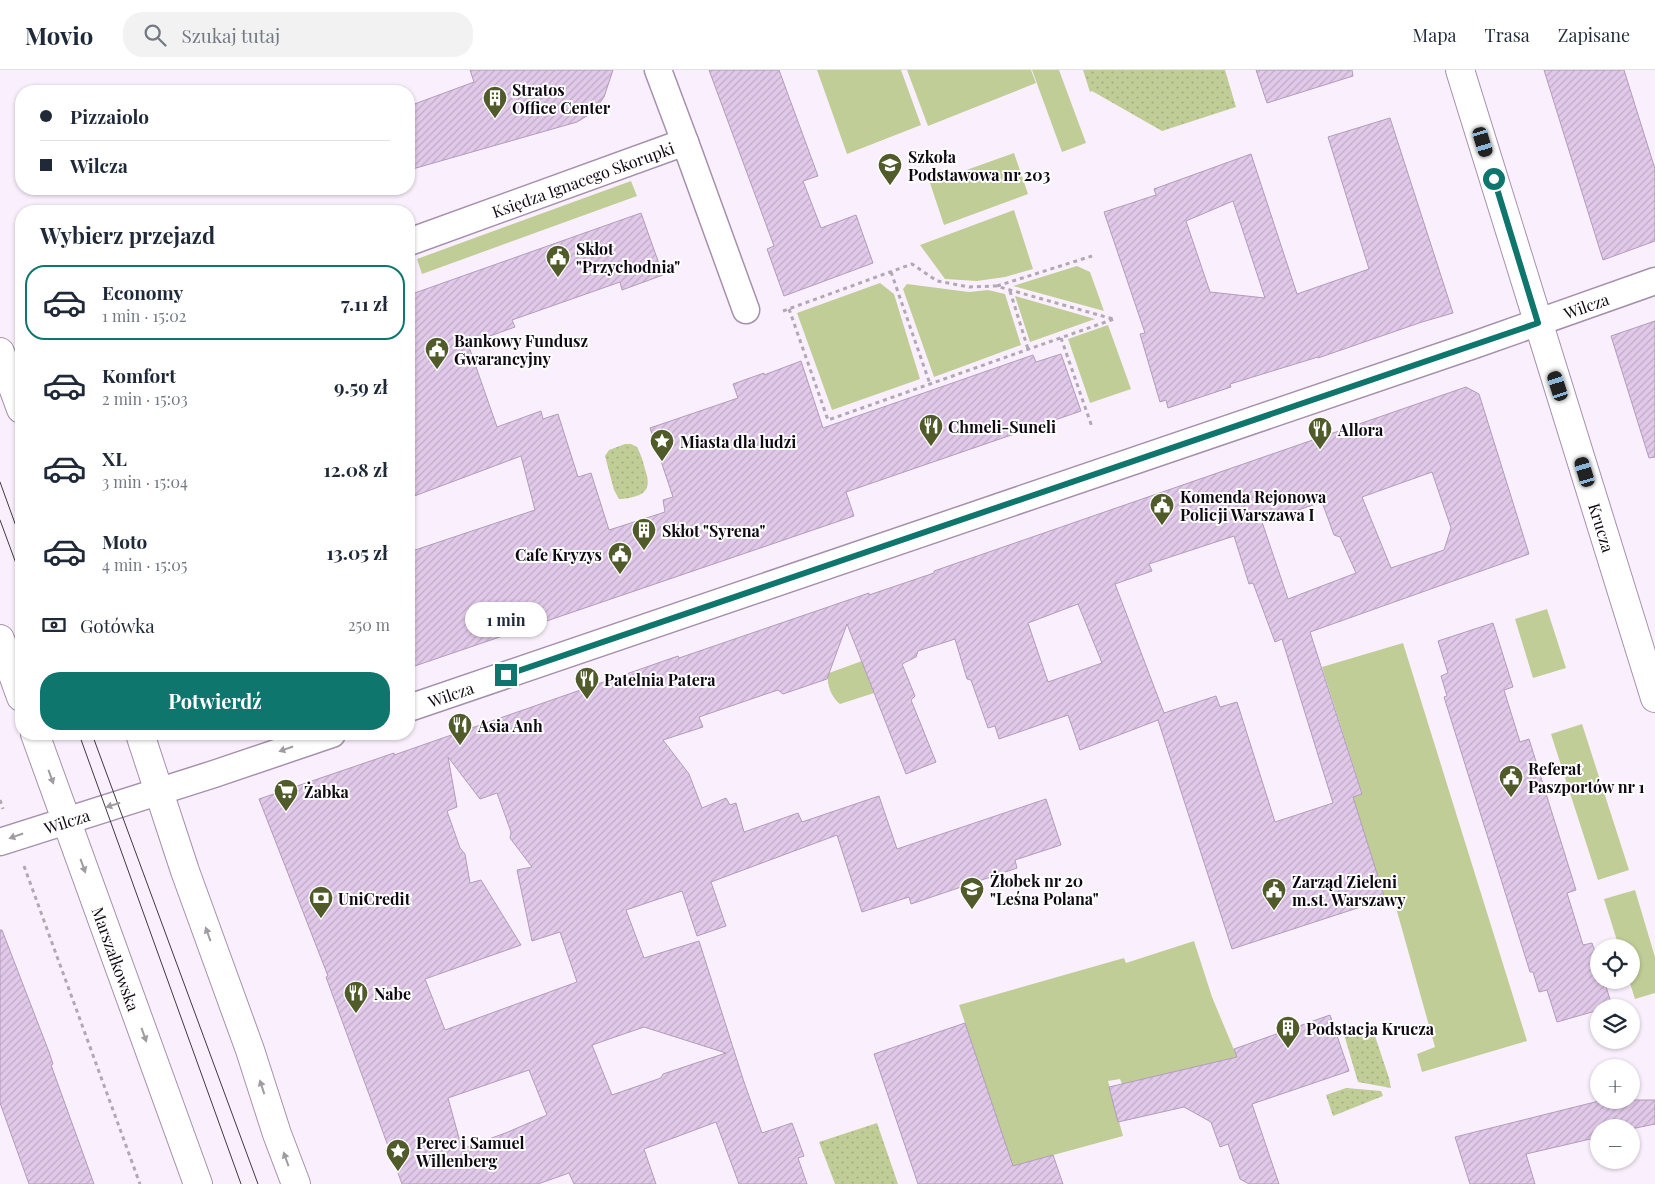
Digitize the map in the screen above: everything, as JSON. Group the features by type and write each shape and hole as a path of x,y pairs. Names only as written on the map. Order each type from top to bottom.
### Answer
{"main road":[{"name":"Krucza","path":"1460,70 1655,698"},
{"path":"0,352 15,393"},
{"path":"0,639 15,680"},
{"name":"Marszałkowska","path":"37,740 198,1184"},
{"path":"142,740 185,871 296,1184"}],"street":[{"name":"Księdza Ignacego Skorupki","path":"415,240 685,142 658,70"},
{"path":"685,142 746,310"},
{"name":"Wilcza","path":"415,706 1538,323 1655,281"},
{"name":"Wilcza","path":"0,842 314,740"}],"path":[{"path":"783,311 912,264 937,281 969,287 996,286 1092,256"},
{"path":"891,272 930,384"},
{"path":"789,309 828,420 1114,319 996,286"},
{"path":"1010,290 1028,349"},
{"path":"1061,338 1092,427"},
{"path":"0,800 5,814"},
{"path":"22,861 140,1184"}],"green space":[{"path":"817,70 901,70 921,125 847,154"},
{"path":"907,70 1031,70 1036,83 928,126"},
{"path":"1032,70 1059,70 1086,143 1062,152"},
{"path":"1083,70 1225,70 1236,107 1162,131 1092,91 1090,92"},
{"path":"1014,153 1028,194 944,225 930,183"},
{"path":"631,181 637,196 422,274 417,259"},
{"path":"1014,210 1033,269 1005,277 977,281 945,279 920,245"},
{"path":"1077,266 1090,272 1104,311 1013,286"},
{"path":"880,283 894,294 920,379 832,410 797,313"},
{"path":"907,284 969,292 988,290 1005,294 1021,345 934,377 903,289"},
{"path":"1015,296 1095,319 1030,342"},
{"path":"1108,325 1131,389 1090,403 1068,339"},
{"path":"625,444 637,447 640,452 648,483 647,488 641,494 619,499 614,490 605,456 609,450"},
{"path":"1547,609 1566,668 1533,678 1515,619"},
{"path":"1403,643 1527,1041 1422,1072 1417,1054 1435,1047 1393,897 1385,899 1353,797 1362,793 1322,667"},
{"path":"862,661 874,693 840,704 830,690 829,673"},
{"path":"1582,724 1629,870 1598,880 1551,734"},
{"path":"1635,890 1655,957 1655,993 1635,999 1632,989 1640,989 1640,939 1616,939 1604,899"},
{"path":"1194,941 1212,997 1237,1057 1122,1084 1120,1079 1108,1081 1123,1136 1013,1166 959,1005 1124,958 1126,963"},
{"path":"1366,1024 1372,1027 1391,1088 1358,1082 1343,1031"},
{"path":"1346,1088 1381,1091 1383,1096 1333,1116 1326,1095"},
{"path":"877,1123 898,1184 835,1184 819,1142"}],"building":[{"name":"Stratos Office Center","path":"470,70 613,70 604,97 597,107 577,122 415,168 415,104 474,82"},
{"path":"709,70 779,70 818,176 803,181 821,228 856,215 873,263 784,296 767,249 774,246"},
{"path":"1256,70 1352,70 1353,76 1267,103"},
{"path":"1544,70 1624,70 1655,169 1655,241 1603,260"},
{"path":"1390,118 1453,313 1318,358 1230,384 1231,387 1168,408 1166,400 1160,402 1140,334 1145,333 1104,212 1156,195 1154,189 1251,154 1297,294 1369,269 1328,137","holes":["1233,201 1265,298 1210,292 1186,221"]},
{"path":"641,213 663,275 622,290 620,282 512,320 515,327 468,344 497,427 541,411 543,419 558,414 578,477 591,473 609,530 665,512 663,500 673,497 650,428 738,398 733,384 801,361 823,428 1033,355 1036,362 1061,354 1081,411 846,492 854,516 415,666 415,550 535,510 521,456 415,496 415,293"},
{"path":"1655,321 1655,457 1649,458 1611,336"},
{"path":"1466,387 1479,394 1529,554 1310,632 1362,794 1353,797 1385,899 1232,949 1158,720 1080,750 1068,715 999,739 995,726 988,728 971,680 967,679 955,639 918,651 916,657 902,664 915,696 911,700 936,762 906,774 847,624 827,679 783,694 778,690 699,717 703,727 663,740 689,774 702,808 726,798 730,805 736,803 744,832 798,813 802,822 879,796 897,849 1046,799 1061,845 1015,860 1017,868 911,904 909,897 862,912 837,835 711,882 726,926 697,936 682,891 626,910 644,958 699,941 762,1133 792,1123 804,1156 798,1158 807,1184 739,1184 716,1122 644,1149 656,1184 574,1184 569,1173 538,1184 402,1184 326,977 328,976 259,799 394,753 394,755 678,656 679,658 869,593 869,595 934,573 934,571","holes":["1432,472 1451,528 1444,550 1391,568 1362,497","1322,502 1334,535 1340,537 1356,573 1288,599 1262,522","1234,536 1249,584 1253,583 1275,642 1282,639 1333,803 1275,822 1237,702 1220,707 1216,696 1164,713 1115,584 1152,571 1149,564","1078,604 1102,663 1048,682 1028,623","448,757 480,799 497,793 511,832 510,838 532,867 517,870 532,941 560,932 577,982 445,1030 425,979 521,945 481,880 470,883 465,854 460,848 447,811 457,807","644,1027 726,1053 663,1074 661,1078 612,1095 592,1045","529,1070 547,1115 462,1149 448,1098"]},
{"name":"Referat Paszportów nr 1","path":"1493,623 1513,687 1504,690 1520,742 1529,739 1576,890 1567,893 1583,945 1590,943 1590,989 1607,989 1610,999 1590,999 1590,1013 1557,1022 1547,990 1539,992 1533,972 1530,972 1444,697 1447,696 1441,676 1448,673 1438,641"},
{"path":"0,930 2,930 49,1052 53,1064 51,1065 94,1184 29,1184 0,1103"},
{"path":"1330,1015 1349,1071 1252,1104 1279,1184 1249,1184 1240,1179 1228,1144 1220,1147 1211,1122 1184,1107 1118,1122 1109,1087 1237,1057 1234,1049"},
{"path":"965,1023 1013,1166 1053,1155 1063,1184 918,1184 874,1054"},
{"path":"1640,1100 1655,1100 1655,1124 1640,1127 1640,1119 1590,1119 1590,1139 1526,1154 1535,1184 1470,1184 1455,1137 1590,1103 1590,1109 1640,1109"}],"tram line":[{"path":"0,482 15,523"},
{"path":"0,520 15,561"},
{"path":"81,740 241,1184"},
{"path":"94,740 258,1184"}],"place":[{"name":"Stratos Office Center","path":"495,119"},
{"name":"Szkoła Podstawowa nr 203","path":"890,186"},
{"name":"Skłot \"Przychodnia\"","path":"558,278"},
{"name":"Bankowy Fundusz Gwarancyjny","path":"437,370"},
{"name":"Chmeli-Suneli","path":"931,447"},
{"name":"Allora","path":"1320,450"},
{"name":"Miasta dla ludzi","path":"662,462"},
{"name":"Komenda Rejonowa Policji Warszawa I","path":"1162,526"},
{"name":"Skłot \"Syrena\"","path":"644,551"},
{"name":"Cafe Kryzys","path":"620,575"},
{"name":"Patelnia Patera","path":"587,700"},
{"name":"Asia Anh","path":"460,746"},
{"name":"Referat Paszportów nr 1","path":"1511,798"},
{"name":"Żabka","path":"286,812"},
{"name":"Żłobek nr 20 \"Leśna Polana\"","path":"972,910"},
{"name":"Zarząd Zieleni m.st. Warszawy","path":"1274,911"},
{"name":"UniCredit","path":"321,919"},
{"name":"Nabe","path":"356,1014"},
{"name":"Podstacja Krucza","path":"1288,1049"},
{"name":"Perec i Samuel Willenberg","path":"398,1172"}],"route":[{"path":"506,675 1538,323 1494,179"}]}
